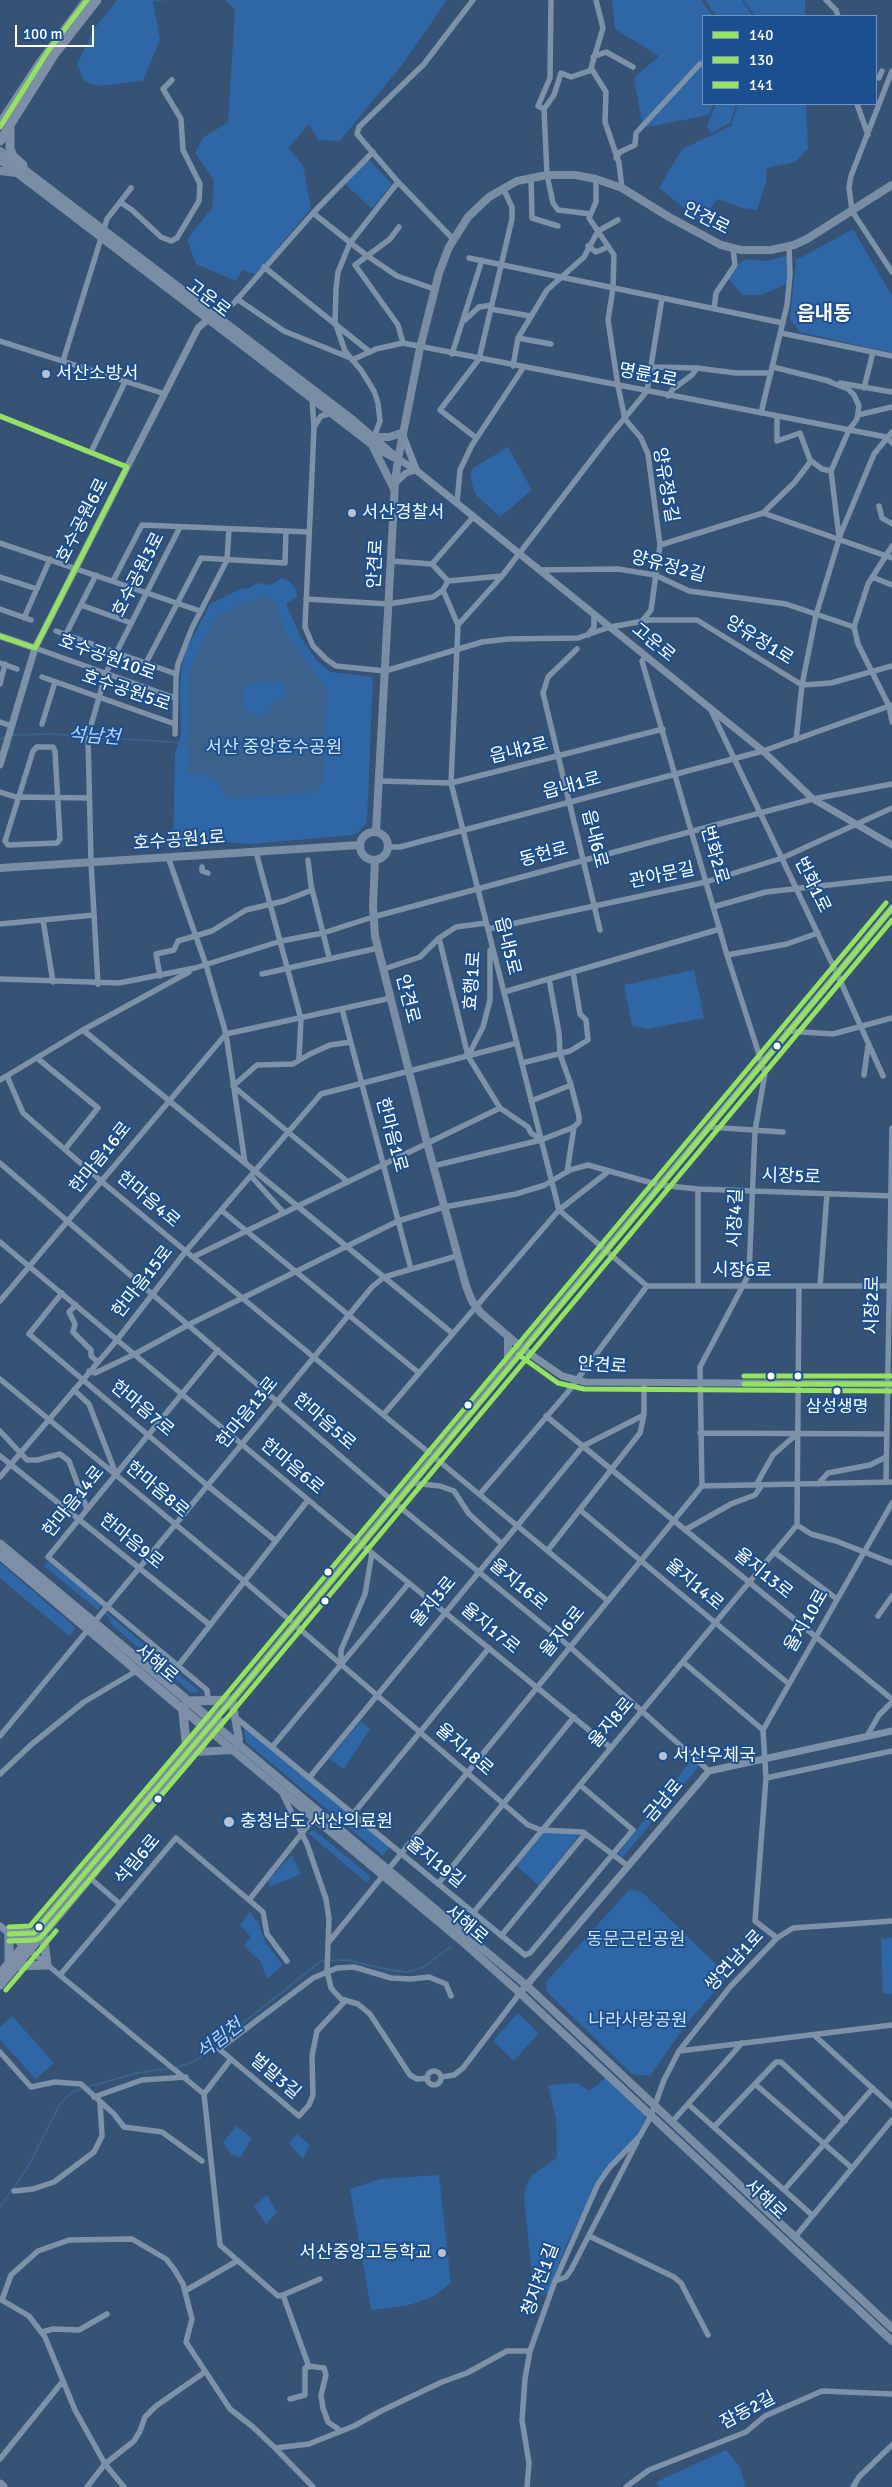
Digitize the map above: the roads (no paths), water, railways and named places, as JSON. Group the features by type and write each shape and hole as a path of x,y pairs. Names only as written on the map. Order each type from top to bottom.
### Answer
{"main road":[{"path":"0,171 21,172 24,165 13,156 10,149 9,132 19,103 40,63 87,0"},
{"path":"0,124 19,103 97,0"},
{"path":"0,116 19,103"},
{"path":"0,141 13,120"},
{"name":"고운로","path":"0,151 21,172"},
{"name":"고운로","path":"0,160 21,172 398,459"},
{"name":"안견로","path":"376,832 395,486 402,433 434,289 443,261 453,239 476,208 503,188 531,177 547,175 596,179 622,188 700,235 733,249 771,250 807,239 892,186"},
{"name":"고운로","path":"211,316 335,415 373,440"},
{"path":"395,486 373,440 402,433"},
{"path":"376,832 386,837 388,847 384,856 375,860 364,856 360,845 364,836 376,832"},
{"name":"호수공원1로","path":"0,868 360,845"},
{"name":"안견로","path":"375,860 373,917 378,948 427,1143 467,1291 475,1306 523,1348"},
{"path":"508,1336 510,1352 508,1367"},
{"path":"0,1986 26,1948 212,1727 232,1700 523,1348"},
{"name":"서해로","path":"0,1544 138,1670 185,1710 212,1727"},
{"name":"서해로","path":"0,1555 187,1701 212,1727 526,1985 892,2328"},
{"path":"187,1701 232,1700"},
{"path":"13,1965 9,1934 38,1934 90,1878 191,1752 235,1746 239,1740 232,1700"},
{"path":"185,1710 183,1713 191,1752"},
{"name":"서해로","path":"235,1746 280,1790 520,1993 892,2341"},
{"path":"0,1974 13,1965 47,1965 38,1934"},
{"path":"0,2484 3,2487"}],"street":[{"path":"453,239 398,182 357,134 359,127 424,64 473,0"},
{"path":"544,109 538,106 550,78 551,0"},
{"path":"596,0 603,28 593,57 592,70 606,92 604,122 619,163 622,188"},
{"path":"826,0 836,10 838,15"},
{"path":"593,57 606,52 633,67"},
{"path":"616,158 620,152 635,145 636,133 700,64"},
{"path":"592,70 571,77 561,73 554,95 544,109 547,175 553,203 558,210 591,214 596,202 596,179"},
{"path":"880,78 882,71"},
{"path":"892,71 850,179 852,211 892,272"},
{"path":"120,202 132,210 161,237 171,241 177,238 199,202 200,184 182,150 181,119 163,89 172,80"},
{"path":"857,105 868,136"},
{"name":"고운로","path":"211,316 231,306 264,267 373,152"},
{"path":"531,177 532,218 558,226"},
{"path":"373,440 380,420 378,403 374,391 345,351 335,322 338,272 350,243 398,182"},
{"path":"63,361 107,219 131,188"},
{"path":"476,438 440,410 479,360 512,215 511,203 503,188"},
{"path":"313,214 366,255 397,276 434,289"},
{"name":"양유정5길","path":"591,214 589,218 614,255 613,288 608,320 618,386 624,419 640,438 648,454 660,545 651,610 642,622"},
{"path":"513,366 518,338 547,290 584,257 588,246 598,231 618,220"},
{"path":"399,227 390,239 355,265 398,325 403,343"},
{"path":"588,246 596,252 608,247"},
{"path":"761,413 783,323 790,280 789,246"},
{"path":"714,309 716,293 734,265 733,249"},
{"path":"470,258 783,323"},
{"path":"452,354 482,260"},
{"path":"264,267 312,307 335,322 370,352"},
{"path":"458,625 502,576 518,553 647,392 662,298"},
{"name":"고운로","path":"237,299 284,331 351,359"},
{"path":"462,323 479,308 492,307 530,316"},
{"name":"호수공원6로","path":"0,765 35,648 198,328 211,316"},
{"path":"781,333 892,356"},
{"path":"518,338 551,344"},
{"path":"0,341 165,394"},
{"path":"351,359 403,343 420,348"},
{"name":"명륜1로","path":"420,348 886,437"},
{"path":"864,388 873,352"},
{"path":"651,367 697,368 736,373 772,370 892,392"},
{"path":"457,503 460,470 476,438 523,368"},
{"path":"668,396 673,389 692,375 697,368"},
{"path":"825,380 848,389 854,395 859,406 858,416 849,430 831,470 839,538"},
{"path":"90,452 125,382"},
{"path":"312,396 314,429 306,632 313,646 330,663 342,667 385,671"},
{"path":"858,416 892,407"},
{"path":"314,429 321,416 332,413 335,415"},
{"path":"0,416 128,467"},
{"path":"777,416 777,440 800,433 807,456 811,461 822,469 831,470"},
{"path":"796,740 802,685 816,615 839,538 874,454 892,432"},
{"path":"395,486 406,473 416,470 402,433"},
{"path":"886,437 892,443"},
{"name":"고운로","path":"398,459 416,470 474,516 610,627 644,659 710,708 763,752 813,799 892,845"},
{"path":"660,545 763,513 794,483 811,461"},
{"path":"879,506 882,518 892,524"},
{"path":"763,513 889,557"},
{"path":"432,564 474,516"},
{"path":"113,581 142,525 180,527"},
{"name":"호수공원3로","path":"89,798 88,746 90,729 106,673 180,527 309,532"},
{"name":"호수공원5로","path":"42,724 55,682 175,724 176,674 182,650 227,560 229,529"},
{"path":"146,664 201,558 285,563 286,531"},
{"path":"0,543 200,611"},
{"path":"892,546 889,557 872,577 854,627 858,644 891,705 892,722"},
{"path":"0,609 28,619 37,589 50,559"},
{"path":"391,561 432,564 448,581"},
{"name":"양유정2길","path":"539,570 618,569 655,575 689,591 786,604 854,627"},
{"path":"66,634 96,575"},
{"path":"448,581 502,576"},
{"path":"0,577 37,589"},
{"path":"872,577 892,585"},
{"path":"443,590 448,581"},
{"name":"안견로","path":"388,604 433,597 443,590"},
{"name":"읍내5로","path":"443,590 458,625 451,783 559,1210"},
{"path":"306,599 388,604"},
{"path":"81,606 130,623"},
{"path":"586,636 594,627 594,614"},
{"name":"양유정1로","path":"385,671 457,649 508,639 578,638 610,627 650,620 697,620 802,685 831,683 892,666"},
{"path":"56,631 176,674"},
{"name":"호수공원10로","path":"0,636 175,698"},
{"name":"읍내6로","path":"576,649 548,677 543,693 600,930"},
{"name":"번화2로","path":"644,659 727,955 762,1062"},
{"path":"0,684 2,664 17,669"},
{"path":"42,677 55,682"},
{"name":"읍내1로","path":"388,847 400,847 763,752 891,705"},
{"name":"번화1로","path":"710,708 837,973 883,1076"},
{"path":"0,722 12,726"},
{"path":"175,724 175,734"},
{"name":"읍내2로","path":"379,781 451,783 663,730"},
{"path":"38,747 53,748 58,798 60,840 57,843 8,845 5,841 34,750 38,747"},
{"name":"동헌로","path":"0,979 98,984 160,976 206,965 281,941 323,933 373,917 760,812 813,799 892,784"},
{"path":"0,792 19,797 89,798 98,984"},
{"name":"관아문길","path":"384,969 420,957 439,938 456,927 487,926 706,882 782,858 892,808"},
{"path":"256,852 301,1019 299,1059"},
{"path":"168,857 206,965 226,1034 245,1163"},
{"path":"308,860 312,890 329,957"},
{"path":"713,907 766,892 892,878"},
{"path":"160,976 156,954 174,950 178,941 222,926 246,910 270,902 284,901 312,890"},
{"path":"523,1348 892,908"},
{"path":"0,924 94,915"},
{"path":"43,920 53,982"},
{"path":"504,992 720,929"},
{"path":"727,955 788,944 818,933"},
{"path":"439,938 468,1056 500,1108 528,1127 531,1133 541,1140"},
{"name":"효행1로","path":"468,1056 483,1027 490,1000 491,941"},
{"path":"262,974 288,966 378,948"},
{"path":"0,1080 83,1030 195,968"},
{"path":"522,1063 570,1051 588,1040 586,1020 580,1014 573,972"},
{"path":"433,1166 541,1140 574,1127 579,1122 580,1116 560,1054 559,1033 548,979"},
{"path":"226,1034 391,998"},
{"name":"한마음1로","path":"342,1009 410,1269"},
{"path":"787,1031 833,1034 892,1018"},
{"path":"83,1030 245,1163 284,1213"},
{"name":"한마음16로","path":"0,1300 226,1034"},
{"path":"233,1086 257,1065 293,1064 299,1059 330,1046 351,1042"},
{"name":"한마음15로","path":"0,1477 117,1340 186,1251 321,1094 517,1043"},
{"path":"864,1075 869,1044"},
{"path":"37,1058 98,1108 65,1149"},
{"name":"시장4길","path":"699,1384 701,1362 749,1274 755,1131 765,1073 762,1062"},
{"name":"한마음4로","path":"7,1076 23,1112 101,1181 608,1600"},
{"path":"531,1100 571,1085"},
{"path":"233,1086 348,1182"},
{"path":"193,1257 500,1108"},
{"path":"567,1172 574,1127"},
{"path":"708,1127 783,1132"},
{"name":"시장2로","path":"889,1482 886,1457 889,1449 886,1434 889,1384 892,1128"},
{"name":"한마음5로","path":"0,1163 395,1503"},
{"name":"시장5로","path":"296,1272 398,1221 444,1208 516,1194 588,1165 659,1185 698,1189 891,1196"},
{"path":"384,1414 559,1210 609,1171"},
{"path":"253,1173 297,1206 452,1333"},
{"path":"698,1189 698,1286"},
{"path":"820,1286 827,1194"},
{"path":"221,1210 419,1373"},
{"path":"480,1494 575,1381 647,1286 559,1210"},
{"name":"한마음6로","path":"0,1242 361,1544"},
{"name":"한마음13로","path":"0,1736 176,1525 313,1356 384,1277 457,1256"},
{"path":"89,1371 95,1373 296,1272"},
{"name":"시장6로","path":"647,1286 890,1286"},
{"path":"799,1286 797,1525 811,1534 836,1541 892,1563"},
{"name":"한마음7로","path":"62,1293 29,1334 208,1486 276,1541"},
{"path":"76,1305 69,1312 75,1324 73,1332 91,1350 91,1356 98,1362"},
{"name":"안견로","path":"523,1348 558,1374 575,1381 699,1384 889,1384"},
{"name":"한마음14로","path":"105,1608 48,1557 218,1350"},
{"name":"한마음8로","path":"0,1379 295,1624"},
{"path":"548,1550 640,1433 644,1415 644,1383"},
{"path":"699,1384 702,1486 889,1482"},
{"path":"74,1390 89,1404 116,1474"},
{"path":"583,1446 644,1415"},
{"name":"율지13로","path":"546,1416 892,1700 882,1712 868,1736"},
{"path":"0,1431 27,1460 37,1460 60,1454 69,1461 87,1509"},
{"path":"700,1433 886,1434"},
{"path":"685,1530 731,1504 755,1495 772,1455 798,1434"},
{"name":"율지3로","path":"309,1778 583,1446"},
{"name":"한마음9로","path":"0,1456 210,1625"},
{"path":"818,1484 828,1474 870,1465 886,1457"},
{"path":"412,1483 449,1488 469,1514 502,1544"},
{"name":"율지6로","path":"328,1943 702,1486"},
{"path":"178,1666 308,1500"},
{"name":"율지10로","path":"763,1730 892,1502"},
{"name":"율지16로","path":"395,1503 570,1647 709,1771"},
{"name":"율지14로","path":"580,1510 789,1684"},
{"name":"율지8로","path":"473,1913 797,1525"},
{"name":"율지17로","path":"361,1544 611,1748"},
{"path":"774,1552 837,1600"},
{"path":"340,1664 341,1650 365,1594 372,1553"},
{"path":"272,1747 409,1583"},
{"path":"878,1616 892,1596"},
{"path":"105,1608 207,1690 208,1700"},
{"name":"율지18로","path":"295,1624 529,1826 543,1830 584,1834"},
{"path":"353,1814 489,1648"},
{"path":"683,1662 763,1730 766,1778 755,1921 777,1938"},
{"path":"0,1774 32,1744 84,1702 138,1670"},
{"name":"율지19길","path":"235,1717 523,1954 528,1954 633,1830 580,1785"},
{"path":"438,1884 574,1717"},
{"path":"709,1771 892,1731"},
{"path":"766,1778 892,1751"},
{"name":"금남로","path":"520,1993 709,1771"},
{"path":"280,1790 302,1833 326,1898 329,1920 327,1969 334,1992 345,2001 358,2004 370,2014 410,2076 428,2078"},
{"path":"249,1900 314,1818"},
{"path":"501,1936 584,1834 628,1866"},
{"name":"석림6로","path":"60,1975 176,1838 264,1914 267,1934 287,1961"},
{"path":"90,1878 120,1904"},
{"name":"쌍연남1로","path":"654,2105 679,2051 730,1987 777,1938 799,1926 892,1921"},
{"path":"0,1926 204,2094 220,2245 237,2262 278,2296 320,2279"},
{"path":"231,2059 220,2049 327,1969 354,1967 391,1978 411,1979 429,1977 446,1984 452,1996"},
{"path":"441,2077 453,2076 463,2068 520,1993"},
{"name":"벌말3길","path":"204,2094 231,2059 298,2116 309,2105 313,2095 312,2056 318,2032 345,2001"},
{"path":"679,2051 892,2025"},
{"path":"814,2035 892,2106"},
{"path":"672,2122 742,2043"},
{"path":"0,2052 31,2086 55,2082 81,2084 114,2114 124,2127 162,2132 202,2161"},
{"path":"714,2127 774,2062 781,2062 845,2120"},
{"path":"428,2078 434,2072 438,2073 441,2077"},
{"path":"94,2097 142,2080 184,2076"},
{"path":"428,2078 430,2083 435,2085 440,2083 441,2077"},
{"path":"755,2084 852,2168"},
{"path":"784,2190 873,2088"},
{"path":"14,2191 33,2189 54,2182 94,2152 102,2136 100,2102"},
{"path":"688,2104 812,2215"},
{"name":"청지천1길","path":"527,2487 529,2463 522,2420 525,2379 530,2351 555,2281 598,2184 610,2167 640,2136 651,2116 654,2105"},
{"name":"서해로","path":"795,2237 892,2120"},
{"path":"555,2281 566,2276 571,2270 615,2186 617,2176 640,2136"},
{"path":"589,2236 674,2276 681,2283 708,2335"},
{"path":"124,2487 105,2464 75,2410 42,2332 29,2316 1,2299 11,2275 38,2251 69,2240 132,2238 166,2259 174,2269 185,2291 192,2319 186,2342 205,2372 230,2409 253,2427 313,2487"},
{"path":"185,2291 237,2262"},
{"path":"283,2294 309,2366"},
{"path":"42,2332 52,2329 79,2330 106,2314"},
{"path":"275,2448 309,2444 341,2431 442,2382 467,2373 501,2354 518,2350 530,2351"},
{"path":"290,2399 305,2395 304,2372 309,2366"},
{"path":"309,2366 325,2369 321,2394 323,2408 328,2422 341,2431"},
{"path":"87,2487 105,2464 134,2441 140,2432 144,2417 156,2406 205,2372"},
{"path":"0,2459 63,2381"},
{"name":"잠동2길","path":"626,2487 649,2470 746,2432 765,2416 822,2391 892,2394"},
{"path":"854,2487 859,2477 892,2445"}],"waterway":[{"name":"석남천","path":"11,735 54,734 86,737"},
{"name":"석남천","path":"0,739 6,737"},
{"name":"석남천","path":"90,737 188,743"},
{"name":"석림천","path":"175,2068 195,2061 321,1961 347,1960 395,1971 408,1972 424,1967 450,1947"},
{"name":"석림천","path":"88,2087 137,2073 171,2068"},
{"name":"석림천","path":"0,2207 28,2167 60,2104 72,2092 83,2088"}],"place":[{"name":"서산소방서","path":"46,374"},
{"name":"서산경찰서","path":"352,513"},
{"name":"삼성생명","path":"837,1391"},
{"name":"서산우체국","path":"663,1756"},
{"name":"충청남도 서산의료원","path":"229,1822"},
{"name":"서산중앙고등학교","path":"442,2253"}],"district":[{"name":"읍내동","path":"824,315"}],"park label":[{"name":"서산 중앙호수공원","path":"274,748"},
{"name":"동문근린공원","path":"636,1940"},
{"name":"나라사랑공원","path":"638,2021"}]}
